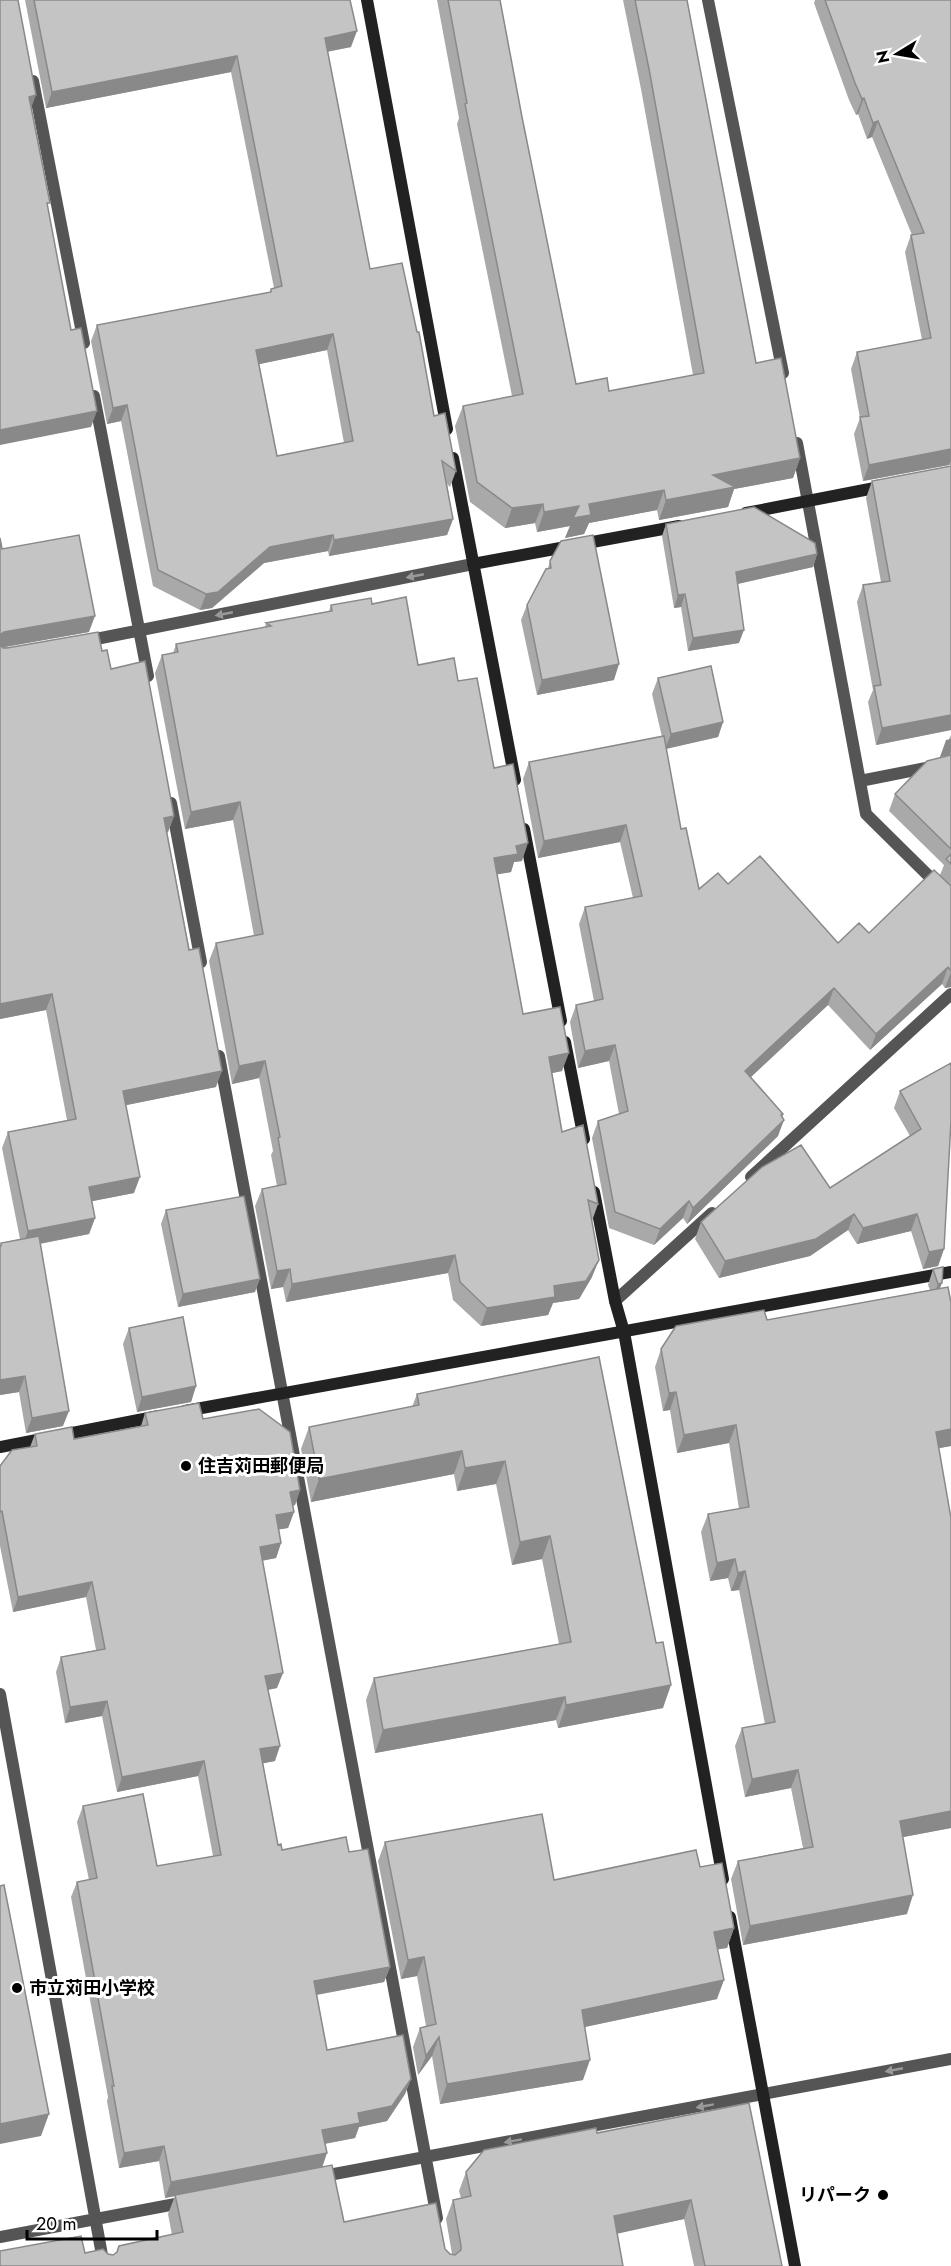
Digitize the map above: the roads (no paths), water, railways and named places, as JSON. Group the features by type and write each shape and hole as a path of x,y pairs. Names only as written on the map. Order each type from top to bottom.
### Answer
{"street":[{"path":"367,0 518,798"},
{"path":"708,0 785,385"},
{"path":"31,70 85,351"},
{"path":"92,386 150,690"},
{"path":"795,432 866,814 951,898"},
{"path":"739,514 896,484"},
{"path":"70,644 693,523"},
{"path":"860,781 951,763"},
{"path":"170,795 203,970"},
{"path":"523,822 586,1149"},
{"path":"739,1188 951,994"},
{"path":"216,1041 440,2233"},
{"path":"593,1184 615,1301 624,1332 762,2096 795,2266"},
{"path":"615,1301 721,1204"},
{"path":"0,1447 282,1392 951,1272"},
{"path":"0,1694 104,2266"},
{"path":"301,2180 951,2060"},
{"path":"0,2237 198,2199"}],"place":[{"name":"住吉苅田郵便局","path":"186,1466"},
{"name":"市立苅田小学校","path":"17,1988"},
{"name":"リパーク","path":"883,2195"}]}
